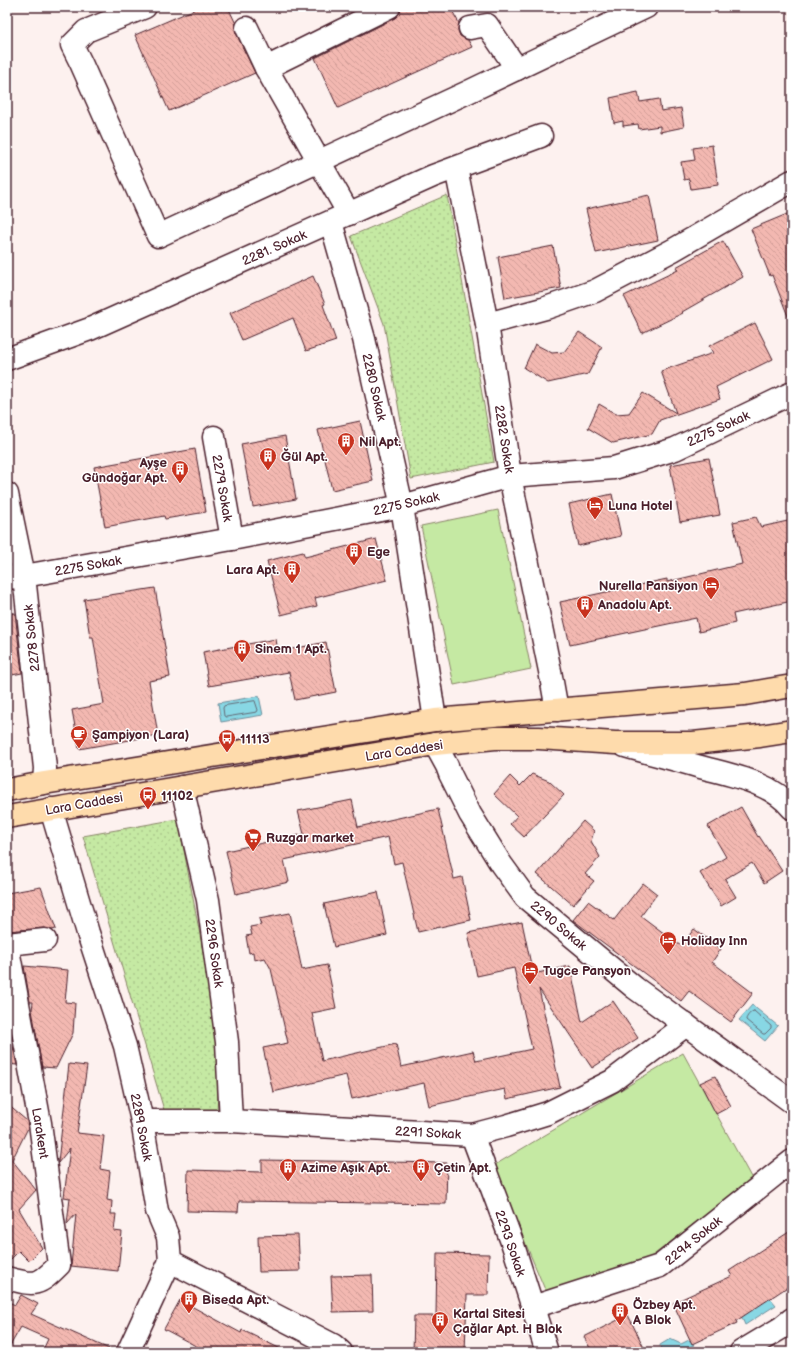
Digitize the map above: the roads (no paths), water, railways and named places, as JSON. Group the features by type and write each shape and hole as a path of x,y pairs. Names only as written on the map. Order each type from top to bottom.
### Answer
{"main road":[{"path":"7,790 44,782 435,720 745,694 792,686"},
{"path":"615,743 693,743 792,731"},
{"name":"Lara Caddesi","path":"7,817 435,744 495,738 524,738 615,743"}],"street":[{"path":"145,7 86,31 72,45 158,236 517,69 646,7"},
{"path":"266,68 389,7"},
{"path":"470,28 487,25 517,69"},
{"name":"2280 Sokak","path":"247,28 266,68 319,161 340,218 364,339 402,506 435,720"},
{"name":"2281. Sokak","path":"7,359 90,329 433,176 541,136"},
{"name":"2282 Sokak","path":"456,168 487,324 510,476 557,710"},
{"path":"487,324 546,308 595,291 673,250 792,181"},
{"name":"2275 Sokak","path":"16,577 232,539 402,506 510,476 614,468 674,449 792,393"},
{"name":"2279 Sokak","path":"214,437 232,539"},
{"name":"2278 Sokak","path":"7,494 16,577 45,768 44,782"},
{"name":"Lara Caddesi","path":"615,743 742,779 767,789 788,802 792,808"},
{"name":"2290 Sokak","path":"435,744 470,814 501,864 525,897 635,988 792,1102"},
{"name":"2296 Sokak","path":"182,787 209,907 228,1042 230,1121"},
{"name":"2289 Sokak","path":"51,809 124,1046 142,1121 157,1211 168,1237 170,1261"},
{"name":"Larakent","path":"7,1278 28,1284 33,1283 44,1280 59,1265 40,1124 7,944 45,940"},
{"name":"2291 Sokak","path":"142,1121 230,1121 472,1134 548,1113 612,1081 686,1025"},
{"name":"2293 Sokak","path":"472,1134 512,1242 547,1352"},
{"name":"2294 Sokak","path":"533,1308 660,1266 792,1161"},
{"path":"128,1352 170,1261 333,1346 341,1352"},
{"path":"741,1352 788,1328"}],"water":[{"path":"259,696 263,715 221,722 218,703"},
{"path":"752,1005 778,1026 765,1041 739,1020"},
{"path":"765,1292 776,1305 745,1325 739,1311"},
{"path":"670,1339 681,1344 689,1340 694,1345 679,1352 661,1352 660,1345"}],"place":[{"name":"Nil Apt.","path":"346,456"},
{"name":"Ğül Apt.","path":"268,471"},
{"name":"Ayşe Gündoğar Apt.","path":"180,484"},
{"name":"Luna Hotel","path":"595,520"},
{"name":"Ege","path":"354,566"},
{"name":"Lara Apt.","path":"292,584"},
{"name":"Nurella Pansiyon","path":"711,600"},
{"name":"Anadolu Apt.","path":"585,619"},
{"name":"Sinem 1 Apt.","path":"242,663"},
{"name":"Şampiyon (Lara)","path":"79,749"},
{"name":"11113","path":"227,753"},
{"name":"11102","path":"148,810"},
{"name":"Ruzgar market","path":"253,852"},
{"name":"Holiday Inn","path":"668,955"},
{"name":"Tugce Pansyon","path":"530,985"},
{"name":"Azime Aşık Apt.","path":"288,1182"},
{"name":"Çetin Apt.","path":"421,1182"},
{"name":"Biseda Apt.","path":"189,1314"},
{"name":"Özbey Apt. A Blok","path":"620,1326"},
{"name":"Kartal Sitesi Çağlar Apt. H Blok","path":"440,1335"}]}
